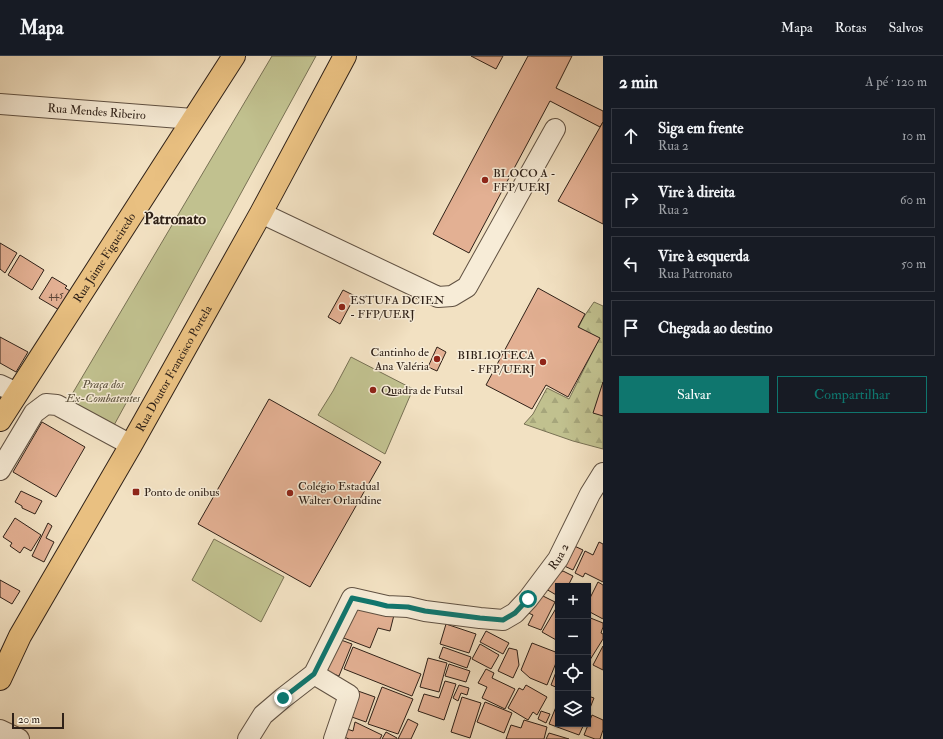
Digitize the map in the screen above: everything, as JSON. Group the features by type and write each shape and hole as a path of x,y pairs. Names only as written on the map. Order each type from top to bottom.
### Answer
{"main road":[{"name":"Rua Jaime Figueiredo","path":"0,420 8,389 193,119 234,56"},
{"name":"Rua Doutor Francisco Portela","path":"0,679 20,636 131,445 261,213 345,56"}],"street":[{"name":"Rua Mendes Ribeiro","path":"0,104 193,119"},
{"path":"261,213 438,297 452,296 467,287 555,128"},
{"path":"0,470 34,413 46,404 57,405 131,445"},
{"name":"Rua 2","path":"314,674 352,598 387,606 408,607 480,618 503,620 515,613 528,599 558,559 590,494 603,473"},
{"path":"248,739 262,715 314,674 349,695 334,739"},
{"path":"0,730 19,739"}],"green space":[{"name":"Praça dos Ex-Combatentes","path":"272,56 316,56 113,427 68,401"},
{"path":"594,302 603,306 603,449 573,441 524,424 533,414 547,388 569,399 599,339 578,328"},
{"path":"351,357 413,389 385,454 318,415"},
{"path":"214,539 284,577 261,622 192,580"}],"building":[{"path":"471,56 503,56 496,69"},
{"name":"BLOCO A - FFP/UERJ","path":"528,56 572,56 556,88 603,111 603,122 600,127 550,101 469,253 433,234"},
{"path":"603,122 603,224 558,201"},
{"path":"0,243 17,253 5,273 0,269"},
{"path":"20,255 44,270 32,290 8,275"},
{"path":"52,277 67,286 65,288 72,292 61,311 39,298"},
{"name":"BIBLIOTECA - FFP/UERJ","path":"538,288 585,314 578,327 600,338 568,397 546,385 532,409 486,385"},
{"name":"ESTUFA DCIEN - FFP/UERJ","path":"343,290 355,296 340,324 328,317"},
{"path":"0,337 28,352 16,372 0,363"},
{"name":"Cantinho de Ana Valéria","path":"437,347 446,352 437,371 428,367"},
{"path":"603,382 603,416 593,413"},
{"name":"Colégio Estadual Walter Orlandine","path":"269,399 381,462 310,587 198,524"},
{"path":"42,422 85,447 56,497 13,472"},
{"path":"21,491 42,501 35,514 22,508 22,506 15,502"},
{"path":"15,518 41,535 31,551 24,547 20,553 10,546 12,543 3,537"},
{"path":"48,523 52,526 46,538 54,542 44,562 32,556"},
{"path":"599,542 603,544 603,582 585,573 583,577 575,573 585,551 593,555"},
{"path":"570,544 583,550 573,570 560,564"},
{"path":"563,571 573,576 570,583 555,583 555,594 546,589 553,577"},
{"path":"0,580 20,591 12,604 0,597"},
{"path":"598,582 603,585 603,619 591,613 591,596"},
{"path":"539,594 555,602 541,630 528,625 533,615 526,612"},
{"path":"357,603 395,611 390,631 378,628 370,648 341,637"},
{"path":"555,610 555,639 542,632"},
{"path":"591,618 603,623 601,633 603,634 603,639 591,658"},
{"path":"446,624 476,634 469,653 440,644"},
{"path":"486,631 509,643 503,654 480,642"},
{"path":"341,640 352,644 339,676 325,671"},
{"path":"532,643 555,652 555,665 547,685 530,678 521,670"},
{"path":"480,644 499,655 491,669 472,659"},
{"path":"603,646 603,670 593,665"},
{"path":"353,647 421,674 412,696 344,669"},
{"path":"443,647 471,657 467,668 439,658"},
{"path":"509,648 517,650 519,665 513,678 498,671"},
{"path":"428,658 447,663 439,692 420,687"},
{"path":"449,664 470,671 466,682 445,676"},
{"path":"486,669 494,673 492,678 515,689 505,709 482,698 487,687 478,683"},
{"path":"555,675 555,687 551,685"},
{"path":"445,681 456,684 444,720 418,711 424,694 439,698"},
{"path":"459,685 469,688 467,695 461,693 458,701 453,698"},
{"path":"526,685 547,697 537,715 533,712 528,720 508,708 519,688 523,690"},
{"path":"382,687 413,699 398,734 368,724"},
{"path":"358,691 375,697 366,722 349,716"},
{"path":"462,697 481,703 470,738 451,732"},
{"path":"591,697 594,698 591,706"},
{"path":"485,702 512,713 504,733 477,722"},
{"path":"555,709 555,726 549,724"},
{"path":"541,711 550,714 546,723 538,719"},
{"path":"592,715 603,720 603,730 600,739 595,739 584,735 587,727 591,727"},
{"path":"408,719 418,724 411,739 398,739"},
{"path":"524,720 547,727 544,739 506,739 511,725 521,728"},
{"path":"355,722 382,735 380,739 349,739 344,737 347,729 353,731"},
{"path":"557,727 583,727 579,735"},
{"path":"386,732 397,738 397,739 382,739"},
{"path":"549,733 569,739 546,739"}],"place":[{"name":"BLOCO A - FFP/UERJ","path":"485,180"},
{"name":"ESTUFA DCIEN - FFP/UERJ","path":"342,307"},
{"name":"Cantinho de Ana Valéria","path":"437,359"},
{"name":"BIBLIOTECA - FFP/UERJ","path":"543,362"},
{"name":"Quadra de Futsal","path":"373,390"},
{"name":"Ponto de onibus","path":"136,492"},
{"name":"Colégio Estadual Walter Orlandine","path":"290,493"}],"district":[{"name":"Patronato","path":"175,219"}],"route":[{"path":"283,698 314,674 352,598 380,605 408,607 425,611 503,620 515,613 528,599"}]}
